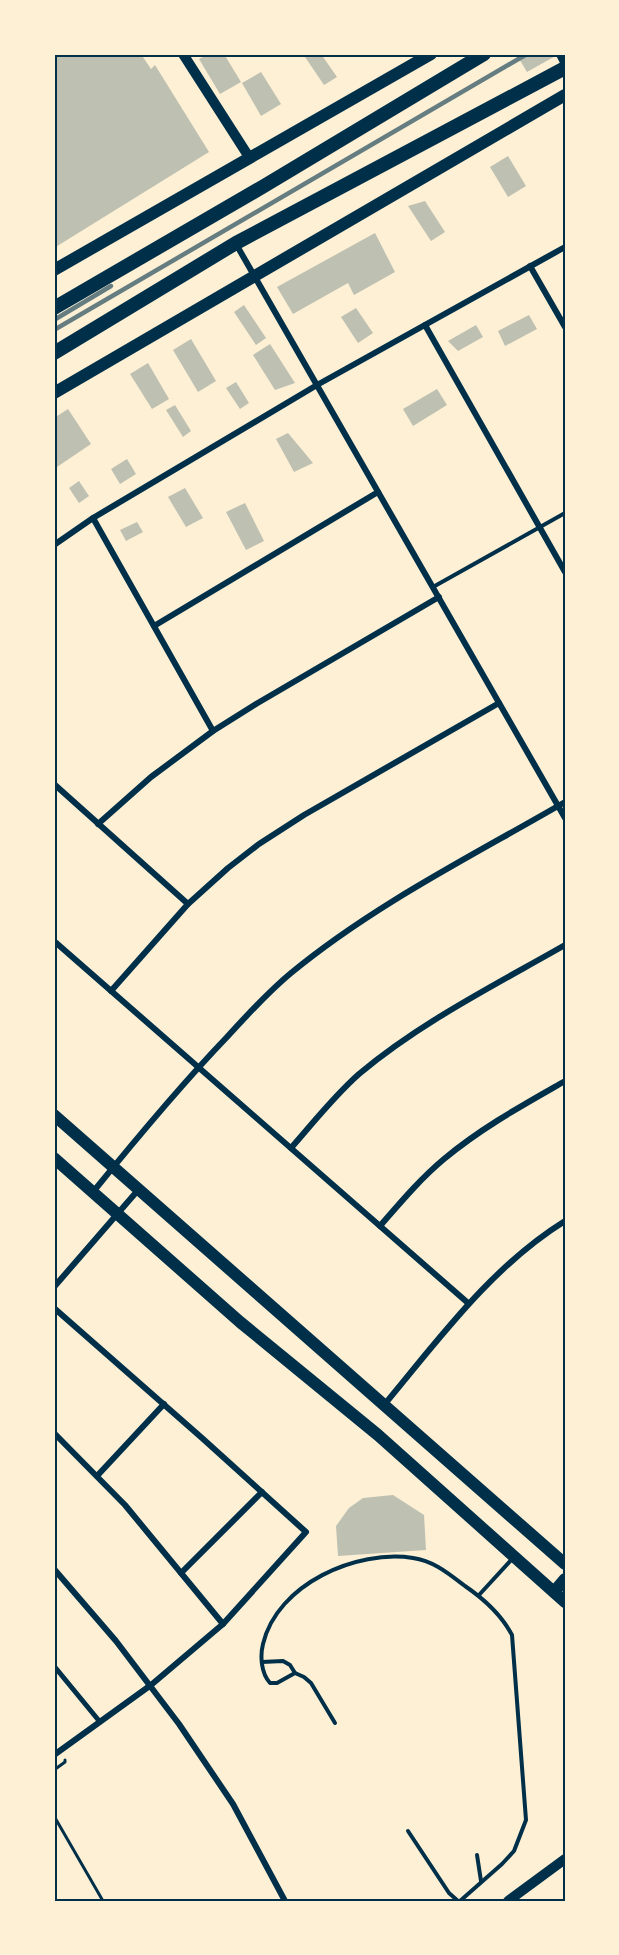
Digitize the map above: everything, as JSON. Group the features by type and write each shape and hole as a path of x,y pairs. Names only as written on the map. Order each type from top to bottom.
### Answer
{"main road":[{"path":"54,270 431,54"},
{"path":"54,308 484,54"},
{"path":"54,353 236,243 565,68"},
{"path":"54,393 565,95"},
{"path":"54,1115 565,1564"},
{"path":"54,1158 240,1322 378,1435 565,1602"},
{"path":"554,1592 565,1579"}],"street":[{"path":"183,54 249,157"},
{"path":"561,54 565,62"},
{"path":"236,243 565,818"},
{"path":"54,545 93,518 317,385 565,247"},
{"path":"530,266 565,327"},
{"path":"425,325 565,572"},
{"path":"154,626 378,492"},
{"path":"93,518 213,731"},
{"path":"98,824 151,777 213,731 438,597"},
{"path":"111,991 188,904 259,844 304,815 499,703"},
{"path":"54,784 188,904"},
{"path":"93,1192 198,1067 289,975 369,915 565,802"},
{"path":"54,941 468,1303"},
{"path":"291,1148 328,1104 358,1075 394,1047 442,1016 565,945"},
{"path":"380,1226 415,1186 445,1158 487,1126 565,1081"},
{"path":"54,1287 139,1189"},
{"path":"384,1405 468,1303 515,1257 565,1221"},
{"path":"54,1308 306,1532 223,1624 151,1685 54,1755"},
{"path":"97,1476 164,1404"},
{"path":"54,1433 125,1506 223,1624"},
{"path":"181,1573 209,1548 262,1492"},
{"path":"54,1569 151,1685 233,1804 285,1901"},
{"path":"54,1666 100,1722"},
{"path":"508,1901 565,1859"}],"lane":[{"path":"433,587 565,513"},
{"path":"295,1673 278,1683 270,1683 265,1678 262,1662 265,1635 276,1616 295,1594 325,1573 353,1562 384,1557 414,1558 435,1564 479,1595 505,1621 512,1635 526,1820 517,1847 502,1864 459,1901 449,1893 408,1831"},
{"path":"479,1595 514,1557"},
{"path":"262,1662 283,1661 290,1665 295,1673 311,1683 335,1723"},
{"path":"477,1855 481,1882"}],"path":[{"path":"54,1816 103,1901"}],"building":[{"path":"54,54 141,54 151,69 155,65 209,152 54,248"},
{"path":"209,54 224,54 241,82 220,94 199,59"},
{"path":"303,54 321,54 337,77 324,85"},
{"path":"523,54 559,54 527,72 518,57"},
{"path":"261,72 281,104 261,116 242,83"},
{"path":"508,156 526,186 508,197 490,167"},
{"path":"425,201 445,232 431,241 408,206"},
{"path":"375,233 395,272 354,295 348,283 293,314 277,287"},
{"path":"244,305 266,338 256,345 234,312"},
{"path":"356,308 373,333 358,343 341,317"},
{"path":"529,315 537,329 505,346 498,331"},
{"path":"476,325 483,337 458,351 448,341"},
{"path":"191,339 216,381 198,392 173,350"},
{"path":"270,344 295,383 275,390 253,355"},
{"path":"148,363 169,399 152,409 130,374"},
{"path":"236,382 249,403 240,409 226,388"},
{"path":"437,389 447,405 413,426 403,409"},
{"path":"175,405 191,431 183,437 166,410"},
{"path":"68,409 91,444 54,469 54,418"},
{"path":"288,433 313,463 294,472 276,439"},
{"path":"127,459 136,474 120,484 111,469"},
{"path":"79,481 89,496 79,503 69,488"},
{"path":"185,488 203,518 186,527 168,497"},
{"path":"245,503 264,541 246,550 226,512"},
{"path":"137,522 143,532 126,541 120,530"},
{"path":"393,1495 424,1515 426,1550 338,1556 336,1526 349,1508 363,1498"}],"railway":[{"path":"54,330 527,54"},
{"path":"54,320 111,286"}]}
